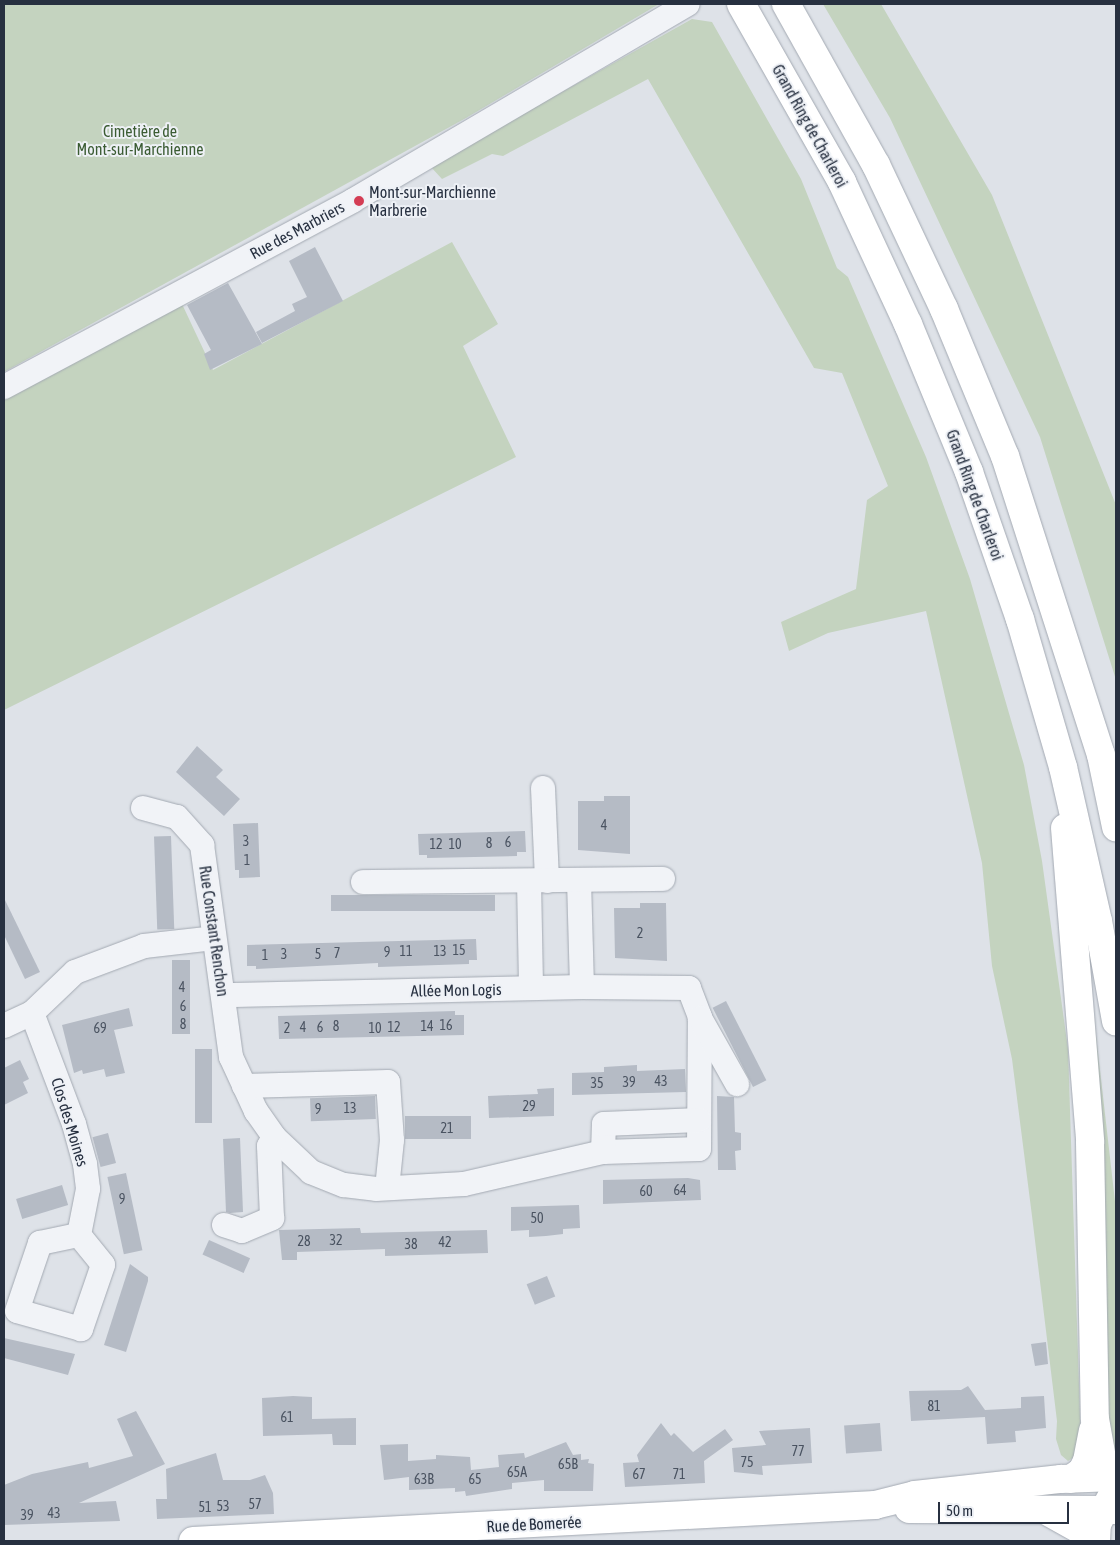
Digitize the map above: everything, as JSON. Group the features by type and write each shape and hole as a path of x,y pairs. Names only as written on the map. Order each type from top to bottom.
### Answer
{"main road":[{"name":"Grand Ring de Charleroi","path":"741,4 842,182 908,324 969,472 1020,619 1063,766 1098,921 1116,1021"},
{"path":"786,4 876,165 944,309 1005,456 1108,765 1116,828"},
{"path":"1063,766 1066,875 1090,1142 1095,1419 1087,1461 1082,1471 1071,1479"},
{"path":"1095,1419 1113,1492 1097,1524 1096,1541"},
{"name":"Rue de Bomerée","path":"193,1541 431,1536 875,1505 915,1495 1071,1479 1113,1492"},
{"name":"Rue de Bomerée","path":"875,1505 921,1511 1045,1510 1113,1492"},
{"path":"1045,1510 1080,1530 1087,1541"}],"street":[{"name":"Rue des Marbriers","path":"4,387 352,201 688,4"},
{"path":"531,988 543,788"},
{"name":"Rue Constant Renchon","path":"143,808 177,817 202,845 231,1057 256,1111 274,1137 311,1172 344,1185 387,1188 464,1184 603,1152 604,1124 699,1120 700,1017 689,988"},
{"path":"579,880 582,987"},
{"path":"363,882 663,880"},
{"path":"4,1026 32,1013 75,972 144,946 214,938"},
{"name":"Allée Mon Logis","path":"223,995 582,987 689,988"},
{"name":"Clos des Moines","path":"32,1013 74,1124 85,1164 88,1189 80,1235"},
{"path":"700,1017 737,1084"},
{"path":"244,1086 388,1082 392,1140 387,1188"},
{"path":"224,1225 242,1231 272,1218 269,1146 274,1137"}],"green space":[{"name":"Cimetière de Mont-sur-Marchienne","path":"4,4 659,4 466,118 4,372"},
{"path":"823,4 881,4 992,195 1116,505 1116,680 1040,437 890,118"},
{"path":"692,19 712,22 801,179 837,268 848,277 926,457 970,579 1024,765 1042,861 1068,1049 1081,1446 1077,1455 1068,1461 1061,1455 1056,1439 1057,1421 1012,1059 992,966 982,863 926,611 828,633 789,651 781,622 856,589 867,500 888,486 842,373 814,368 648,79 503,156 492,154 442,179 430,166"},
{"path":"452,242 498,324 463,346 516,457 4,710 4,400 182,304 213,370"},
{"path":"1093,1009 1116,1210 1116,1449 1108,1449 1101,1123 1096,1042 1092,1042"}],"building":[{"path":"315,247 343,301 262,343 256,332 295,311 292,304 307,297 289,261"},
{"path":"228,283 262,344 210,370 204,354 211,350 187,305"},
{"path":"197,746 223,770 216,777 240,799 224,816 176,772"},
{"path":"604,796 630,796 630,854 578,850 578,801 604,801"},
{"path":"258,823 260,877 239,878 239,870 235,870 233,824"},
{"path":"525,831 526,852 517,852 517,856 427,858 427,855 419,855 418,834"},
{"path":"171,836 174,929 157,930 154,837"},
{"path":"331,895 495,895 495,911 331,911"},
{"path":"4,898 40,972 25,979 4,935"},
{"path":"640,903 666,903 667,961 615,958 614,908 640,908"},
{"path":"476,939 477,960 469,960 469,964 378,967 378,963 256,969 256,966 247,966 247,945"},
{"path":"172,960 190,960 190,1034 172,1034"},
{"path":"726,1001 766,1080 753,1087 713,1008"},
{"path":"129,1008 133,1026 114,1030 125,1073 106,1077 104,1069 83,1074 82,1070 74,1073 62,1025"},
{"path":"455,1011 455,1015 464,1015 464,1035 279,1039 278,1016"},
{"path":"195,1049 212,1049 212,1123 195,1123"},
{"path":"20,1060 29,1079 23,1082 28,1093 4,1105 4,1068"},
{"path":"637,1065 637,1071 685,1069 686,1092 572,1095 572,1073 604,1072 604,1067"},
{"path":"554,1088 554,1116 489,1118 488,1096 538,1094 537,1089"},
{"path":"375,1096 376,1119 311,1121 310,1098"},
{"path":"717,1096 734,1097 735,1132 741,1133 741,1150 735,1151 736,1170 718,1170"},
{"path":"405,1116 471,1116 471,1139 405,1139"},
{"path":"108,1133 116,1163 101,1167 93,1137"},
{"path":"240,1138 243,1212 230,1213 226,1212 223,1139"},
{"path":"126,1173 142,1250 124,1254 107,1177"},
{"path":"688,1178 700,1180 701,1200 603,1204 603,1180"},
{"path":"62,1185 68,1205 22,1219 16,1199"},
{"path":"579,1205 580,1228 563,1229 563,1234 529,1237 529,1230 511,1231 511,1207"},
{"path":"360,1228 361,1233 487,1230 488,1253 385,1256 385,1249 297,1252 297,1260 282,1260 279,1230"},
{"path":"209,1240 250,1258 244,1273 202,1255"},
{"path":"130,1264 148,1277 148,1281 126,1352 104,1345"},
{"path":"547,1276 555,1296 535,1305 527,1284"},
{"path":"4,1338 75,1354 68,1375 4,1358"},
{"path":"1046,1342 1048,1364 1035,1366 1031,1344"},
{"path":"968,1386 985,1410 1021,1408 1021,1397 1044,1396 1046,1428 1015,1431 1016,1442 987,1444 985,1417 911,1421 909,1391 961,1390"},
{"path":"312,1397 312,1419 356,1418 356,1445 333,1445 332,1434 263,1436 262,1398"},
{"path":"136,1411 165,1464 79,1503 116,1501 120,1521 4,1525 4,1485 32,1474 88,1462 89,1468 133,1456 117,1419"},
{"path":"661,1423 671,1436 674,1433 693,1452 725,1429 733,1440 704,1461 705,1483 625,1487 623,1463 639,1462 637,1455"},
{"path":"880,1423 882,1451 846,1453 844,1426"},
{"path":"810,1428 812,1463 762,1466 763,1475 734,1472 732,1448 766,1445 759,1431"},
{"path":"566,1442 573,1455 581,1454 581,1460 589,1459 588,1463 594,1464 593,1491 544,1491 544,1480 512,1483 512,1489 466,1496 465,1491 455,1492 455,1488 409,1490 409,1477 384,1480 380,1445 408,1444 408,1461 436,1459 436,1455 470,1457 471,1470 499,1467 498,1455 524,1453 525,1458"},
{"path":"216,1453 223,1480 250,1480 265,1475 273,1493 274,1514 157,1519 156,1499 167,1499 166,1469"}],"place":[{"name":"Mont-sur-Marchienne Marbrerie","path":"359,201"}]}
